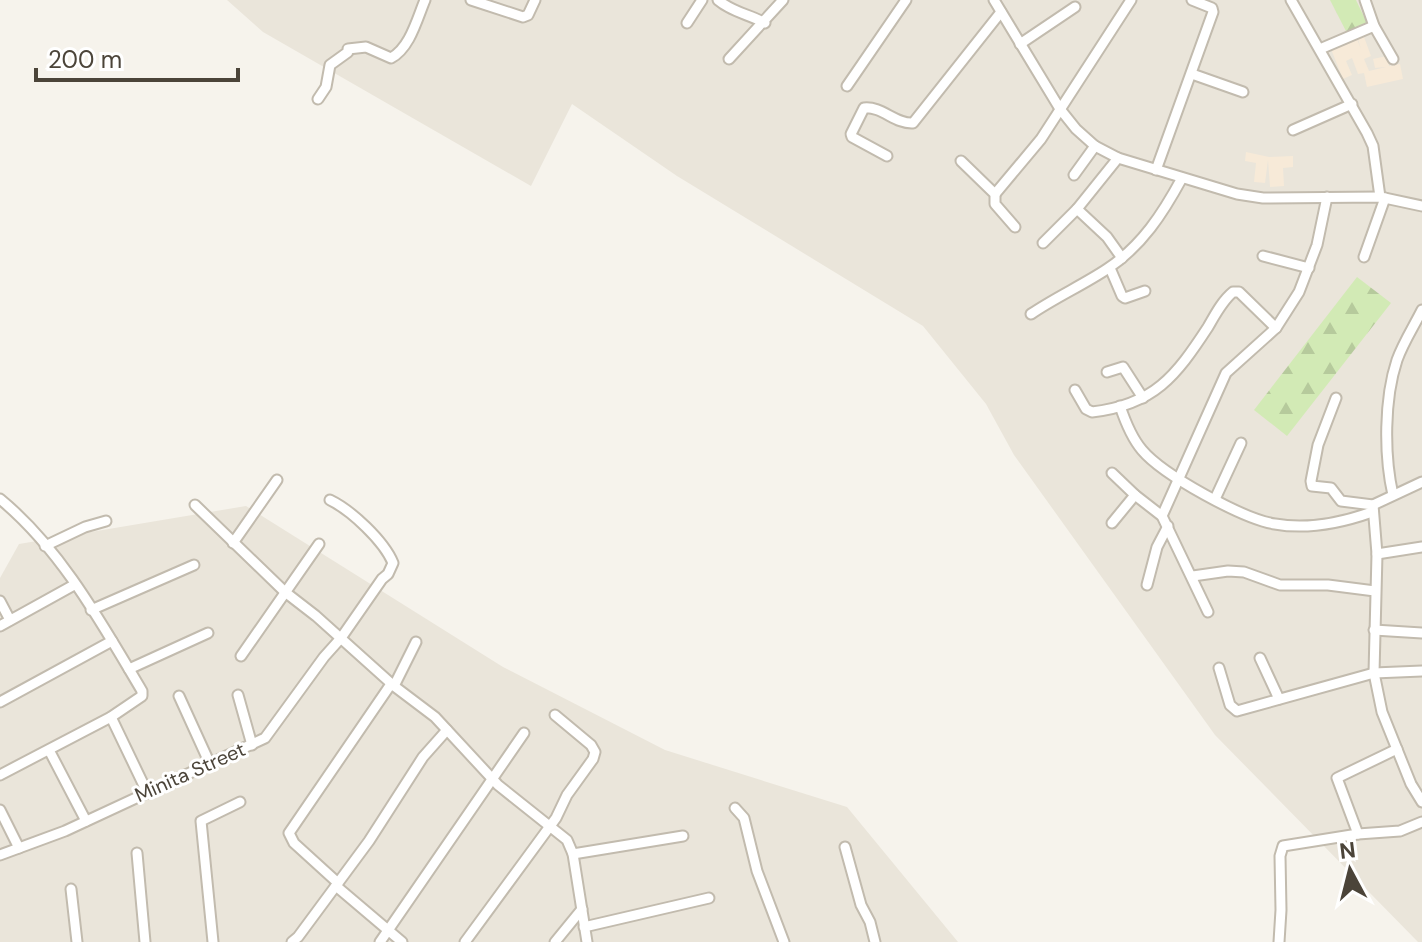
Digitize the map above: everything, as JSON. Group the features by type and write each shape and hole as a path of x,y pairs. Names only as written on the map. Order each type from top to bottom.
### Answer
{"street":[{"path":"318,99 326,87 330,65 348,49 366,47 391,58 398,55 406,46 425,0"},
{"path":"471,0 526,17 535,0"},
{"path":"687,23 702,0"},
{"path":"718,0 734,12 745,13 765,23"},
{"path":"729,59 783,0"},
{"path":"847,86 906,0"},
{"path":"994,0 1060,109 1095,146 1118,158 1237,194 1263,198 1383,197 1422,206"},
{"path":"1015,227 995,204 995,194 1041,139 1131,0"},
{"path":"1156,170 1213,12 1212,8 1192,0"},
{"path":"1291,0 1373,146 1383,197 1364,257"},
{"path":"1365,0 1374,26 1393,59"},
{"path":"1020,44 1075,7"},
{"path":"887,156 856,140 851,134 864,108 871,107 904,124 913,123 1001,12"},
{"path":"1320,49 1374,26"},
{"path":"1192,74 1243,92"},
{"path":"1293,130 1352,104"},
{"path":"1074,175 1095,146"},
{"path":"1043,243 1077,209 1118,158"},
{"path":"961,161 995,194"},
{"path":"1031,314 1122,258 1162,214 1182,178"},
{"path":"1162,516 1226,373 1276,328 1288,313 1309,268 1327,197"},
{"path":"1077,209 1107,237 1122,258"},
{"path":"1263,256 1309,268"},
{"path":"1110,268 1122,296 1145,291"},
{"path":"1075,390 1086,409 1092,412 1143,398 1167,383 1233,292 1239,292 1276,328"},
{"path":"1393,495 1387,451 1393,375 1397,358 1422,310"},
{"path":"1107,372 1123,367 1143,398"},
{"path":"1336,398 1318,445 1312,486 1335,490 1341,501 1372,508"},
{"path":"1120,406 1140,448 1154,463 1215,499 1273,524 1341,523 1422,482"},
{"path":"1215,499 1241,443"},
{"path":"1112,473 1162,516 1208,612"},
{"path":"233,543 277,480"},
{"path":"1112,523 1135,495"},
{"path":"0,499 27,522 74,585 112,641 142,696 111,717 0,775"},
{"name":"Minita Street","path":"0,855 86,821 265,738 388,574 393,563 388,552 344,507 330,500"},
{"path":"195,505 285,592 392,685 435,717 492,779 567,840 573,854 587,942"},
{"path":"1372,508 1377,529 1374,673 1382,712 1422,802"},
{"path":"45,546 85,527 106,521"},
{"path":"1147,585 1157,547 1168,526"},
{"path":"241,656 319,544"},
{"path":"1377,554 1422,547"},
{"path":"91,610 194,565"},
{"path":"1193,576 1244,572 1280,585 1328,585 1375,591"},
{"path":"0,626 74,585"},
{"path":"0,601 10,620"},
{"path":"1374,630 1422,633"},
{"path":"129,669 208,633"},
{"path":"0,702 112,641"},
{"path":"402,942 337,885 294,843 289,833 392,685 416,642"},
{"path":"1260,658 1279,699"},
{"path":"1219,668 1233,709 1249,709 1374,673 1422,671"},
{"path":"238,695 252,745"},
{"path":"179,696 210,764"},
{"path":"465,942 551,826 567,795 593,759 595,752 591,745 555,715"},
{"path":"111,717 147,792"},
{"path":"292,942 337,885 423,757 447,730"},
{"path":"380,942 524,733"},
{"path":"1358,834 1337,778 1397,749"},
{"path":"49,750 86,821"},
{"path":"213,942 201,821 240,802"},
{"path":"735,808 744,818 757,871 784,942"},
{"path":"0,810 19,848"},
{"path":"1279,942 1281,849 1289,843 1400,831 1422,822"},
{"path":"573,854 683,836"},
{"path":"845,847 875,942"},
{"path":"137,853 145,942"},
{"path":"71,889 77,942"},
{"path":"584,927 709,898"},
{"path":"555,942 582,909"}],"shaded area":[{"path":"227,0 1422,0 1422,942 1418,942 1215,735 1014,455 986,404 923,326 677,176 572,104 531,186 263,32"},
{"path":"1364,37 1371,56 1364,59 1369,71 1386,67 1375,68 1373,59 1387,56 1389,66 1400,64 1403,79 1367,87 1364,73 1358,74 1352,58 1346,61 1352,75 1343,79 1331,49 1357,39 1361,49 1358,39"},
{"path":"1246,152 1269,157 1293,156 1293,167 1283,168 1284,186 1270,187 1268,160 1265,183 1254,182 1256,163 1245,161"},
{"path":"246,506 503,667 665,750 847,807 958,942 0,942 0,578 19,544"}],"green space":[{"path":"1330,0 1356,0 1368,25 1348,35"},
{"path":"1357,277 1391,303 1287,436 1254,410"}]}
